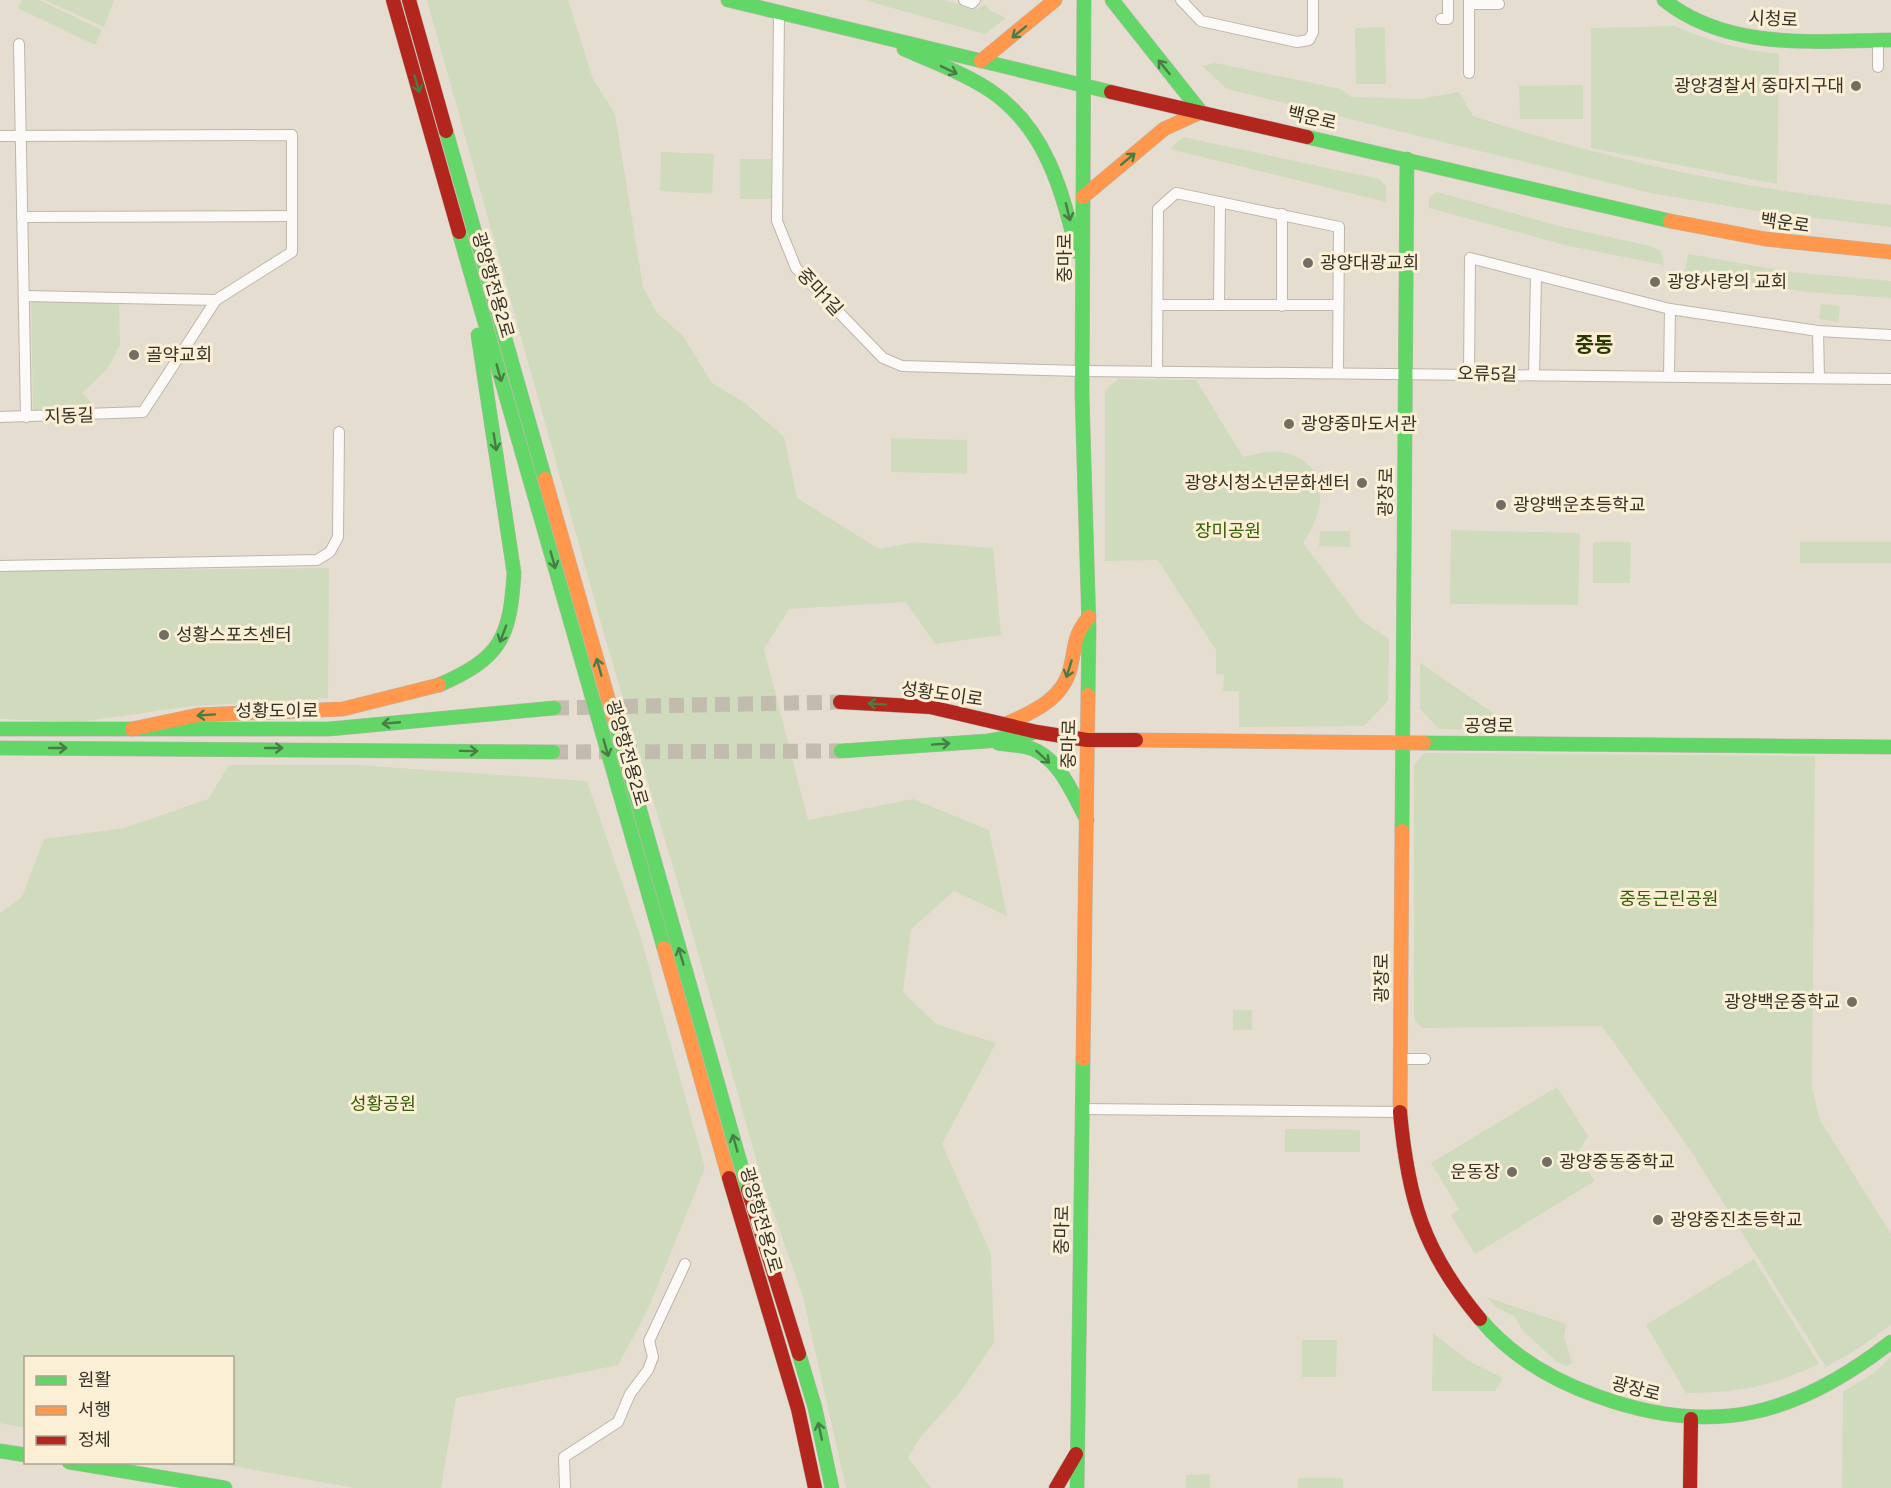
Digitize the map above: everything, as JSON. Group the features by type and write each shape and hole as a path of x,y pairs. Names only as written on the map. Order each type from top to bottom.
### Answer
{"main road":[{"name":"광양항전용2로","path":"393,0 735,1198 798,1409 815,1488"},
{"name":"광양항전용2로","path":"409,0 746,1182 815,1408 832,1488"},
{"name":"백운로","path":"728,0 1084,86 1680,223 1765,239 1891,252"},
{"path":"981,61 1055,0"},
{"name":"중마로","path":"1077,1488 1089,617 1082,371 1084,0"},
{"path":"1083,197 1164,129 1201,112 1112,0"},
{"name":"시청로","path":"1664,0 1690,20 1730,35 1762,38 1884,40"},
{"path":"877,36 989,90 1014,107 1035,131 1060,183 1083,274"},
{"name":"광장로","path":"1407,159 1400,1112 1403,1150 1415,1210 1438,1260 1479,1321 1521,1358 1572,1389 1606,1401 1691,1419 1742,1414 1792,1402 1832,1385 1862,1367 1891,1342"},
{"path":"132,729 198,715 343,709 379,701 434,687 469,672 501,643 512,609 514,573 467,260"},
{"path":"1008,723 1055,698 1071,669 1074,635 1089,617"},
{"name":"성황도이로","path":"840,702 930,707 1008,723 1037,732 1087,740"},
{"name":"성황도이로","path":"0,729 329,729 554,708"},
{"name":"성황도이로","path":"841,751 988,741 1037,732"},
{"name":"공영로","path":"1087,740 1891,747"},
{"path":"988,741 1036,750 1069,784 1074,800 1087,820"},
{"name":"성황도이로","path":"0,748 553,752"},
{"path":"1690,1488 1691,1419"},
{"path":"0,1451 24,1455"},
{"path":"1056,1488 1077,1451"},
{"path":"81,1464 225,1488"}],"street":[{"path":"964,0 972,3 975,0"},
{"path":"1181,0 1201,21 1297,42 1309,40 1313,32 1313,0"},
{"path":"1441,19 1448,19 1448,0"},
{"path":"1469,73 1469,2 1499,4"},
{"name":"중마1길","path":"779,12 777,221 796,268 884,358 902,366 1082,371"},
{"path":"1878,67 1884,40"},
{"name":"지동길","path":"19,44 26,417 143,412 216,300"},
{"path":"0,136 292,135 292,252 216,300 24,297"},
{"path":"1157,372 1158,208 1176,193 1339,227 1338,373"},
{"path":"1219,305 1220,202"},
{"path":"1282,214 1282,306"},
{"path":"22,217 292,216"},
{"path":"1469,374 1470,258 1536,277 1670,309 1818,331 1891,335"},
{"path":"1534,375 1536,277"},
{"path":"1158,305 1338,305"},
{"path":"1669,376 1670,309"},
{"path":"1818,331 1819,378"},
{"name":"오류5길","path":"1082,371 1891,379"},
{"path":"0,417 26,417"},
{"path":"0,566 317,560 330,552 338,537 339,432"},
{"path":"1400,1059 1425,1059"},
{"path":"1082,1109 1400,1112"},
{"path":"565,1488 564,1457 618,1422 630,1394 648,1370 653,1357 649,1341 685,1264"}],"green space":[{"path":"22,0 39,0 102,30 95,45 18,8"},
{"path":"45,0 114,0 104,27"},
{"path":"427,0 568,0 593,79 615,114 643,287 657,313 683,336 712,383 745,403 784,437 797,498 879,549 914,542 993,548 1001,635 935,644 906,602 789,609 764,649 808,820 913,799 989,830 1007,916 954,891 911,929 903,992 936,1024 996,1043 942,1144 991,1254 994,1343 958,1395 919,1439 908,1458 931,1488 846,1488 803,1297 762,1180 689,921 602,627"},
{"path":"864,0 944,0 977,9 985,5 991,11 1006,18 985,34"},
{"path":"1675,26 1726,44 1779,54 1777,184 1591,148 1591,28"},
{"path":"1385,27 1386,84 1356,84 1355,28"},
{"path":"1215,63 1341,89 1351,97 1420,99 1459,92 1473,116 1576,147 1732,182 1891,205 1891,227 1757,211 1651,193 1227,89 1202,66"},
{"path":"1583,85 1583,119 1520,119 1519,86"},
{"path":"1183,137 1379,179 1386,186 1386,202 1170,149"},
{"path":"661,152 714,154 712,194 660,191"},
{"path":"740,159 771,159 771,199 740,199"},
{"path":"1437,192 1563,227 1650,246 1661,251 1664,265 1569,246 1429,208 1429,197"},
{"path":"1688,254 1790,272 1891,281 1891,298 1806,292 1685,271"},
{"path":"119,301 120,345 108,368 82,393 91,403 91,409 33,410 31,302"},
{"path":"1821,304 1840,306 1838,322 1819,319"},
{"name":"장미공원","path":"1118,379 1196,380 1243,457 1266,452 1280,452 1297,457 1309,465 1320,488 1320,502 1317,516 1303,543 1361,620 1389,639 1388,701 1364,726 1239,727 1239,691 1223,691 1224,674 1216,674 1216,650 1158,560 1105,561 1105,390"},
{"path":"891,438 967,440 967,474 891,472"},
{"path":"1451,530 1580,533 1578,605 1450,604"},
{"path":"1320,531 1350,531 1350,547 1319,546"},
{"path":"1593,542 1631,542 1630,583 1593,583"},
{"path":"1800,542 1891,542 1891,563 1800,563"},
{"name":"성황스포츠센터","path":"329,568 328,698 193,706 79,722 0,719 0,571"},
{"path":"1420,663 1518,730 1439,729 1420,709"},
{"name":"중동근린공원","path":"1424,753 1815,756 1812,1087 1820,1120 1891,1234 1891,1325 1856,1350 1826,1367 1691,1151 1602,1026 1422,1028 1414,1019 1414,765"},
{"name":"성황공원","path":"229,765 357,765 587,781 640,935 705,1168 648,1309 618,1365 456,1398 441,1488 355,1488 221,1464 234,1464 234,1356 24,1356 24,1428 0,1423 0,913 22,897 44,839 124,828 208,799"},
{"path":"1233,1010 1252,1010 1252,1030 1233,1030"},
{"name":"운동장","path":"1557,1087 1588,1136 1577,1154 1595,1181 1475,1254 1451,1215 1459,1209 1431,1163"},
{"path":"1285,1129 1360,1130 1360,1152 1285,1152"},
{"path":"1754,1259 1819,1364 1785,1378 1754,1387 1686,1393 1646,1325"},
{"path":"1486,1297 1566,1324 1564,1337 1572,1363 1567,1366 1556,1361 1522,1330 1514,1316 1496,1307"},
{"path":"1433,1333 1469,1361 1503,1378 1495,1391 1432,1391"},
{"path":"1302,1340 1337,1340 1336,1377 1302,1377"},
{"path":"1891,1357 1891,1488 1842,1488 1843,1392 1875,1372"},
{"path":"1210,1474 1210,1488 1186,1488 1186,1475"},
{"path":"1298,1478 1343,1478 1343,1488 1298,1488"}],"tunnel":[{"path":"554,708 840,702"},
{"path":"553,752 841,751"}],"traffic: fast":[{"path":"728,0 1111,92"},
{"path":"1084,0 1082,395 1089,628 1088,695"},
{"path":"1112,0 1201,112"},
{"path":"1664,0 1689,16 1716,28 1744,35 1773,40 1802,41 1891,40"},
{"path":"904,49 948,68 991,91 1026,123 1049,162 1058,184 1077,252"},
{"path":"446,131 545,479"},
{"path":"1307,137 1670,221"},
{"path":"1402,831 1407,159"},
{"path":"459,232 664,948"},
{"path":"439,685 460,675 489,655 505,630 512,595 514,573 478,335"},
{"path":"0,729 329,729 554,708"},
{"path":"614,719 748,1190"},
{"path":"841,751 988,741 1032,733"},
{"path":"998,743 1030,748 1050,760 1071,789 1087,820"},
{"path":"1424,743 1891,747"},
{"path":"0,748 553,752"},
{"path":"1077,1488 1083,1059"},
{"path":"1480,1319 1518,1355 1580,1390 1639,1409 1678,1416 1716,1417 1752,1412 1787,1403 1821,1388 1891,1342"},
{"path":"799,1354 815,1408 832,1488"},
{"path":"0,1451 24,1455"},
{"path":"81,1464 225,1488"}],"traffic: slow":[{"path":"981,61 1055,0"},
{"path":"1083,197 1164,129 1201,112"},
{"path":"1670,221 1765,239 1891,252"},
{"path":"545,479 614,719"},
{"path":"1008,723 1048,702 1063,686 1068,676 1078,634 1089,617"},
{"path":"132,729 198,715 343,709 439,685"},
{"path":"1083,1059 1088,695"},
{"path":"1136,740 1424,743"},
{"path":"1400,1112 1402,831"},
{"path":"664,948 729,1178"}],"traffic: jam":[{"path":"393,0 459,232"},
{"path":"409,0 446,131"},
{"path":"1111,92 1307,137"},
{"path":"840,702 930,707 1037,732 1087,740 1136,740"},
{"path":"1400,1112 1408,1171 1422,1223 1445,1270 1480,1319"},
{"path":"729,1178 798,1409 815,1488"},
{"path":"748,1190 799,1354"},
{"path":"1690,1488 1691,1419"},
{"path":"1056,1488 1076,1454"}],"place":[{"name":"광양경찰서 중마지구대","path":"1856,86"},
{"name":"광양대광교회","path":"1308,263"},
{"name":"광양사랑의 교회","path":"1655,282"},
{"name":"골약교회","path":"134,355"},
{"name":"광양중마도서관","path":"1289,424"},
{"name":"광양시청소년문화센터","path":"1362,483"},
{"name":"광양백운초등학교","path":"1501,505"},
{"name":"성황스포츠센터","path":"164,635"},
{"name":"광양백운중학교","path":"1852,1002"},
{"name":"광양중동중학교","path":"1547,1162"},
{"name":"운동장","path":"1512,1172"},
{"name":"광양중진초등학교","path":"1658,1220"}],"district":[{"name":"중동","path":"1594,345"}]}
